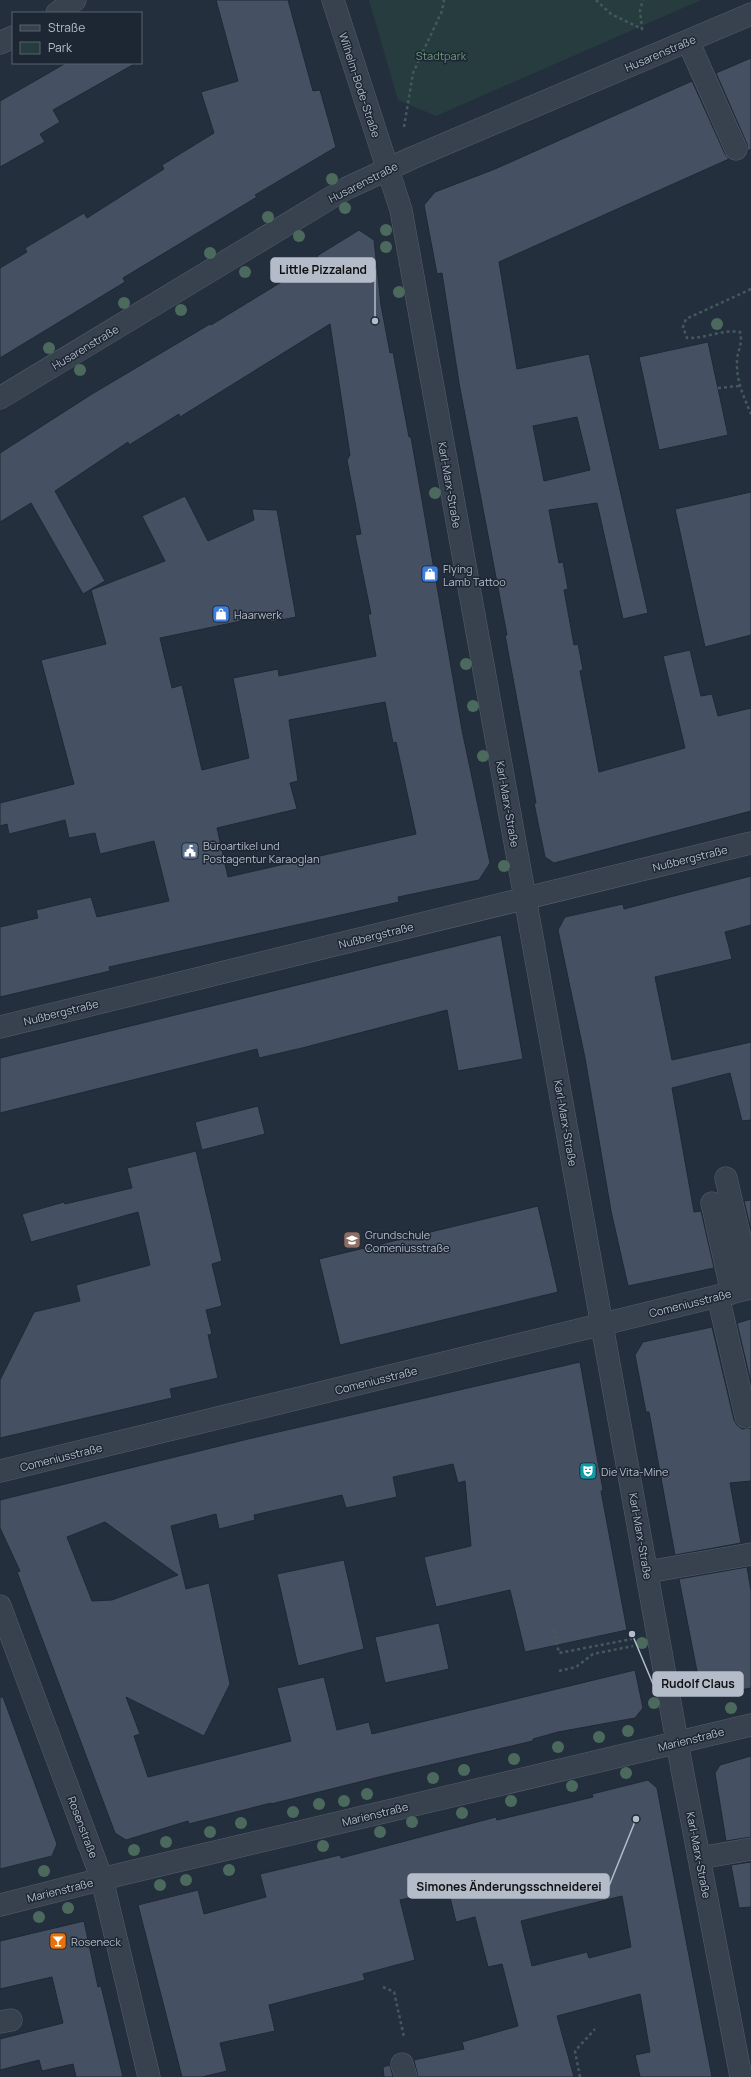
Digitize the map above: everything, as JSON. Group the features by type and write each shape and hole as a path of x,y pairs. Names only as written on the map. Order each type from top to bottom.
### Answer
{"street":[{"path":"57,12 75,0"},
{"name":"Wilhelm-Bode-Straße","path":"333,0 387,169"},
{"name":"Husarenstraße","path":"0,398 347,188 387,169 751,14"},
{"path":"0,43 12,37"},
{"path":"688,41 736,149"},
{"name":"Karl-Marx-Straße","path":"387,169 401,210 678,1743 741,2077"},
{"name":"Nußbergstraße","path":"0,1027 751,843"},
{"path":"726,1178 738,1291 746,1417"},
{"path":"712,1204 738,1291"},
{"name":"Comeniusstraße","path":"0,1471 738,1291"},
{"path":"647,1572 751,1554"},
{"name":"Rosenstraße","path":"0,1606 102,1879 149,2077"},
{"name":"Marienstraße","path":"0,1905 102,1879 751,1725"},
{"path":"700,1858 751,1849"}],"path":[{"path":"404,127 413,74 442,11 444,0"},
{"path":"596,0 611,14 642,29 640,10 643,0"},
{"path":"751,289 686,319 684,327 687,338 695,339 732,331 740,332 742,342 737,358 738,386 751,414"},
{"path":"718,388 738,386"},
{"path":"554,1630 559,1653 636,1638"},
{"path":"559,1671 576,1667 593,1654 638,1645"},
{"path":"383,1987 394,1992 407,2049 404,2071"},
{"path":"580,2077 575,2051 595,2028"}],"green space":[{"name":"Stadtpark","path":"369,0 701,0 436,116 398,100"}],"building":[{"path":"216,0 288,0 313,91 320,90 336,147 255,195 257,197 123,278 125,282 0,358 0,268 27,252 25,248 84,213 87,218 164,169 162,165 214,133 201,92 238,81"},
{"path":"751,58 751,149 748,151 747,144 716,73"},
{"path":"64,64 134,64 53,110 60,122 40,134 45,142 0,167 0,101"},
{"path":"692,81 725,154 729,159 499,262 517,369 589,354 648,613 623,619 597,503 549,510 559,563 563,562 568,589 564,590 574,645 578,644 583,670 580,671 599,772 685,748 663,656 690,650 701,696 712,694 718,716 751,708 751,811 554,863 545,857 534,803 536,803 505,635 507,635 459,383 442,273 437,274 424,205 435,192 495,169","holes":["577,417 590,470 544,481 533,426"]},
{"path":"359,230 374,240 381,305 390,353 393,352 409,437 411,437 462,730 490,863 479,880 398,897 399,902 109,967 110,971 0,997 0,927 38,918 36,910 91,897 97,917 169,901 154,841 100,854 95,833 69,838 65,820 9,834 7,824 0,826 0,803 74,784 41,660 106,644 91,590 165,561 142,516 185,496 208,541 254,520 252,509 277,510 296,617 271,622 270,615 160,638 172,688 182,685 202,770 249,758 233,678 278,669 279,676 376,656 368,614 371,614 355,535 361,534 347,460 350,455 330,324 180,417 179,414 129,445 128,442 55,491 105,581 83,594 31,503 0,522 0,453 92,394 210,324 211,325 319,259 317,256","holes":["385,702 393,743 396,742 416,834 228,877 217,828 297,809 290,783 298,781 289,720"]},
{"path":"708,342 728,435 659,450 639,357"},
{"path":"751,492 751,635 705,647 675,509"},
{"path":"751,876 751,925 725,932 732,959 655,977 672,1060 751,1042 751,1120 742,1121 730,1073 672,1088 694,1212 701,1211 714,1268 628,1286 611,1211 585,1058 558,930 565,917 623,904 624,909"},
{"path":"501,935 523,1059 458,1071 447,1010 259,1058 257,1049 0,1113 0,1058"},
{"path":"258,1106 265,1134 202,1150 195,1122"},
{"path":"196,1151 222,1261 212,1264 222,1306 206,1310 212,1334 208,1335 218,1378 170,1389 172,1398 0,1438 0,1380 34,1312 80,1301 76,1285 150,1265 138,1212 31,1242 22,1214 64,1202 65,1204 132,1188 127,1168"},
{"path":"751,1200 751,1230 744,1201"},
{"path":"538,1206 558,1292 340,1345 319,1259"},
{"path":"751,1319 751,1383 737,1323"},
{"path":"712,1327 734,1420 742,1429 751,1428 751,1481 730,1483 741,1543 675,1555 649,1412 646,1412 635,1355 643,1342"},
{"path":"580,1362 603,1490 601,1491 627,1630 525,1652 510,1590 436,1607 424,1557 471,1546 465,1481 458,1483 453,1464 393,1477 397,1497 346,1508 342,1495 254,1515 255,1520 219,1529 216,1514 171,1526 186,1589 209,1583 230,1684 204,1736 126,1697 140,1734 134,1736 148,1777 291,1741 277,1688 324,1677 337,1730 369,1722 372,1734 635,1670 643,1708 635,1718 558,1732 533,1739 533,1741 189,1824 188,1821 126,1840 115,1833 17,1572 20,1571 0,1528 0,1500 248,1439","holes":["105,1522 178,1575 112,1600 92,1601 67,1537"]},
{"path":"344,1560 364,1649 298,1666 277,1574"},
{"path":"747,1567 751,1591 751,1688 702,1697 679,1579"},
{"path":"439,1623 449,1669 385,1683 375,1637"},
{"path":"0,1697 3,1697 57,1844 52,1856 0,1869"},
{"path":"751,1756 751,1837 726,1841 715,1773 720,1765"},
{"path":"648,1780 657,1788 712,2077 640,2077 635,2055 650,2052 640,1994 557,2016 574,2077 418,2077 414,2060 464,2049 462,2042 518,2026 502,1964 488,1967 475,1917 456,1922 448,1889 400,1900 415,1960 363,1974 365,1980 269,2005 275,2031 220,2043 227,2071 202,2077 182,2077 138,1905 198,1890 204,1914 266,1897 260,1874 340,1855 341,1858 496,1817 497,1820 593,1797 592,1794","holes":["622,1896 631,1947 589,1958 587,1952 532,1966 521,1921"]},
{"path":"751,1862 751,1907 739,1908 731,1865"},
{"path":"84,1921 98,1987 101,1986 123,2077 76,2077 73,2064 42,2071 39,2060 0,2070 0,2039 63,2023 52,1977 0,1989 0,1941"},
{"path":"390,2065 393,2077 384,2077 383,2067"}],"place":[{"name":"Little Pizzaland","path":"375,321"},
{"name":"Flying Lamb Tattoo","path":"430,574"},
{"name":"Haarwerk","path":"221,614"},
{"name":"Büroartikel und Postagentur Karaoglan","path":"190,851"},
{"name":"Grundschule Comeniusstraße","path":"352,1240"},
{"name":"Die Vita-Mine","path":"588,1471"},
{"name":"Rudolf Claus","path":"632,1634"},
{"name":"Simones Änderungsschneiderei","path":"636,1819"},
{"name":"Roseneck","path":"58,1941"}]}
